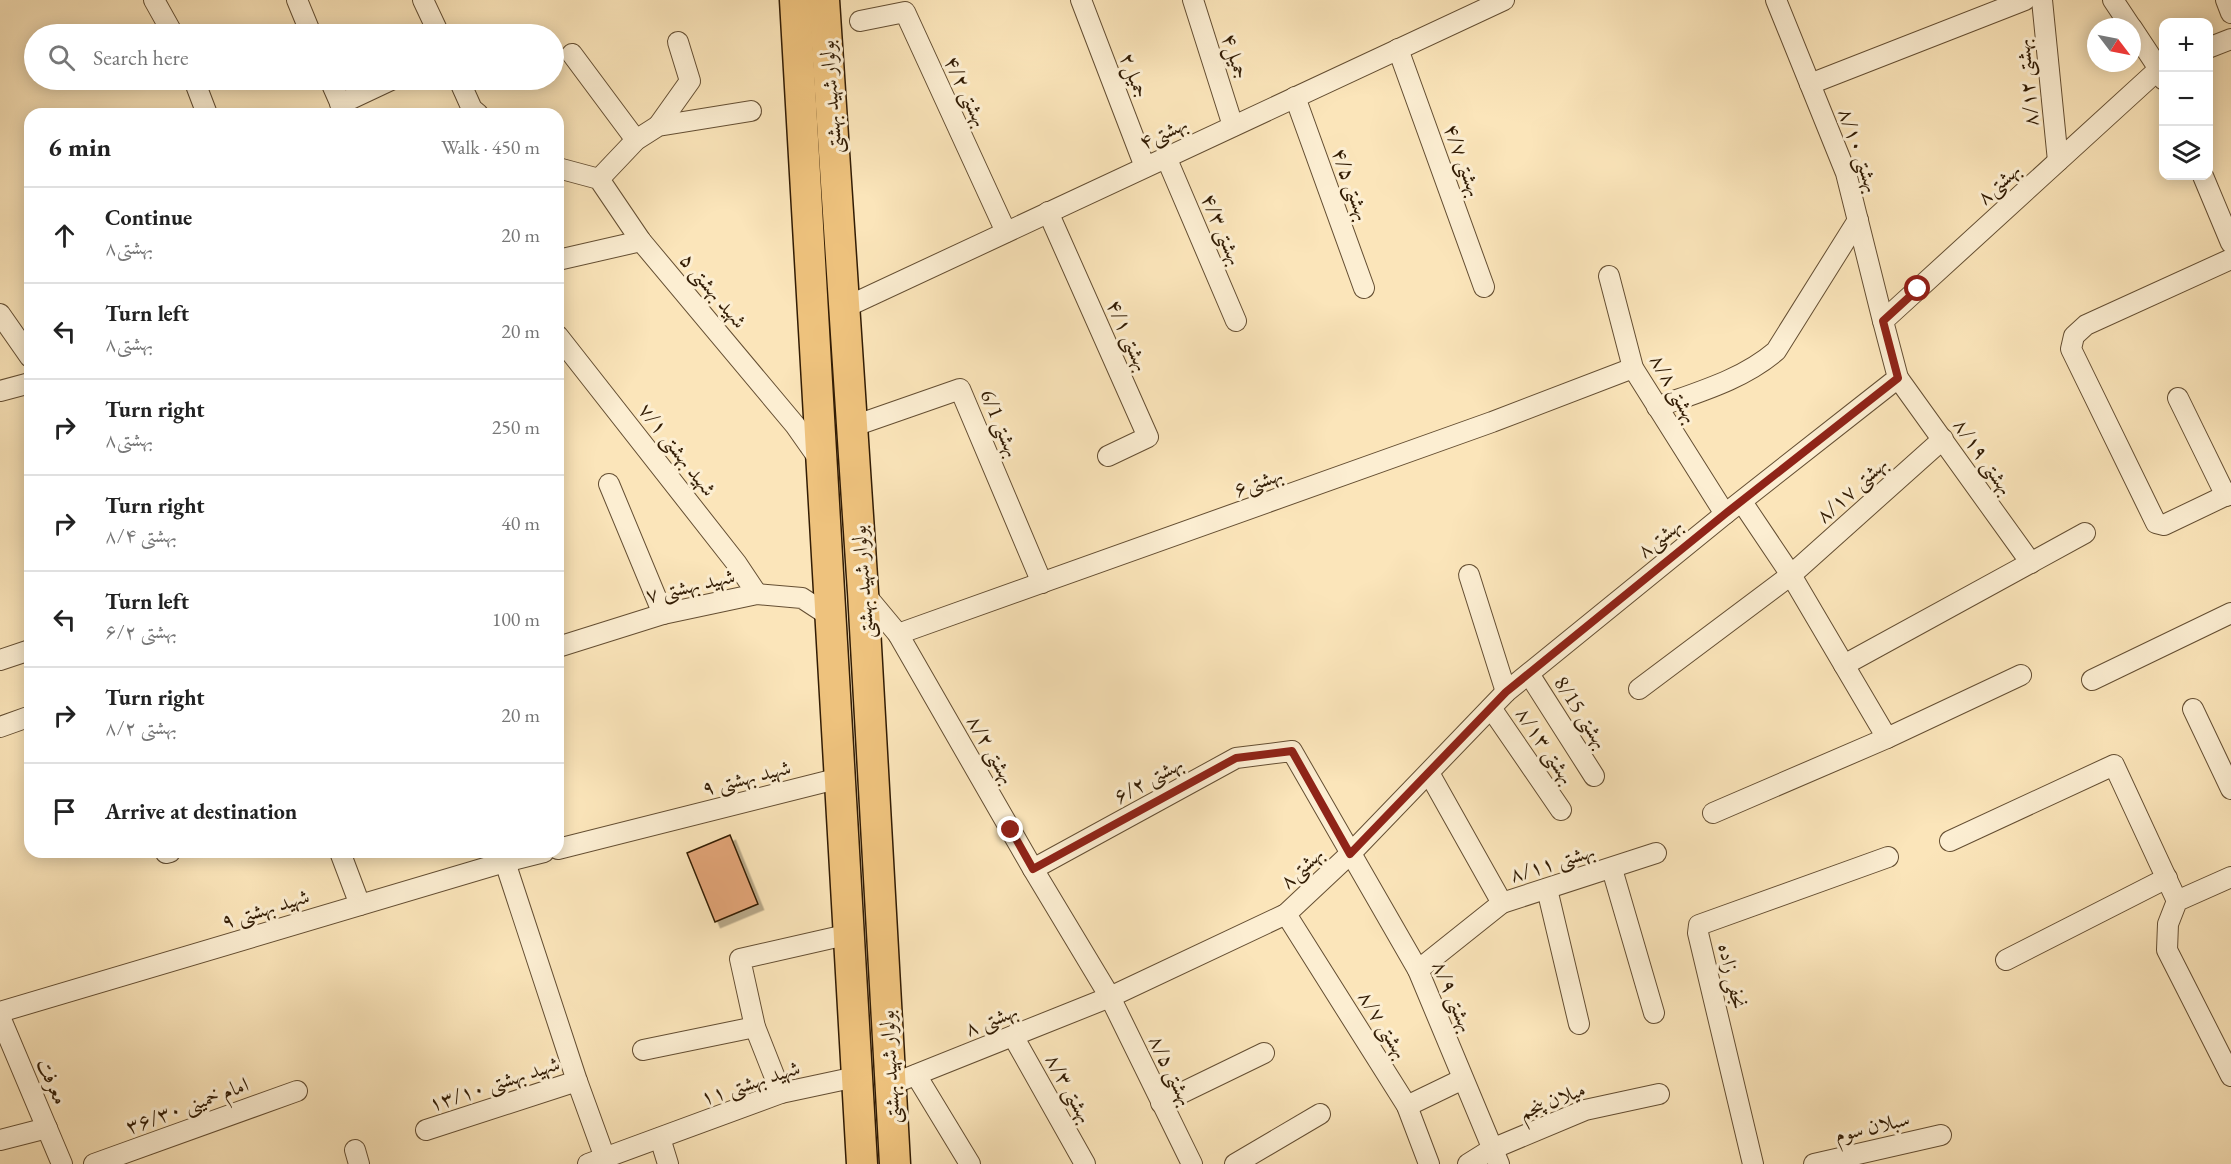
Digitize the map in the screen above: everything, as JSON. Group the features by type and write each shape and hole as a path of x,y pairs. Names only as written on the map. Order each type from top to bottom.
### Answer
{"main road":[{"name":"بولوار شهید بهشتی","path":"795,0 862,1164"},
{"name":"بولوار شهید بهشتی","path":"824,0 863,592 903,1080 895,1164"}],"street":[{"path":"154,0 167,24"},
{"path":"297,0 307,24"},
{"path":"423,0 434,24"},
{"name":"جمیل۲","path":"1081,0 1144,167"},
{"name":"جمیل۴","path":"1193,0 1233,126"},
{"name":"بهشتی۴","path":"844,308 1504,0"},
{"name":"بهشتی ۸/۱۰","path":"1776,0 1846,173 1883,321"},
{"path":"1810,84 2025,0"},
{"name":"بهشتی ۸/۱۲","path":"2042,0 2058,160"},
{"path":"2113,0 2125,18"},
{"path":"2226,0 2231,13"},
{"name":"بهشتی ۴/۲","path":"860,21 905,12 1006,232"},
{"path":"2213,46 2231,39"},
{"path":"2141,41 2159,68"},
{"path":"564,170 599,179 636,140 658,126 690,81 678,42"},
{"name":"بهشتی ۴/۷","path":"1398,49 1484,287"},
{"path":"572,54 636,140"},
{"name":"بهشتی۸","path":"1883,321 2058,160 2159,75"},
{"path":"198,90 205,108"},
{"path":"334,90 343,108"},
{"path":"345,108 374,90"},
{"path":"463,90 471,108"},
{"name":"بهشتی ۴/۵","path":"1295,97 1364,288"},
{"path":"658,126 751,111"},
{"name":"بهشتی ۴/۳","path":"1166,157 1236,321"},
{"name":"شهید بهشتی ۵","path":"599,179 641,241 795,425 822,463"},
{"path":"2205,180 2231,243"},
{"name":"بهشتی ۴/۱","path":"1048,212 1149,437 1108,456"},
{"path":"1657,407 1726,382 1758,366 1776,351 1858,220"},
{"path":"564,259 641,241"},
{"path":"2178,398 2228,495 2164,525 2156,524 2071,349 2074,336 2086,326 2231,259"},
{"name":"بهشتی ۸/۸","path":"1609,276 1633,368 1725,514"},
{"path":"0,314 24,348"},
{"path":"1883,321 1898,378"},
{"name":"شهید بهشتی ۷/۱","path":"564,344 737,564 757,594"},
{"name":"بهشتی۶","path":"898,634 1492,422 1633,368"},
{"name":"بهشتی۸","path":"1110,997 1286,914 1350,854 1506,692 1725,514 1898,378"},
{"name":"بهشتی ۸/۱۹","path":"1898,378 2031,563"},
{"path":"0,392 24,385"},
{"name":"بهشتی 6/1","path":"851,427 960,389 1042,583"},
{"name":"بهشتی ۸/۱۷","path":"1639,689 1791,575 1943,440"},
{"path":"609,484 663,614"},
{"path":"1742,502 1791,575 1887,738"},
{"path":"1844,665 2085,533"},
{"path":"1469,575 1506,692"},
{"name":"بهشتی ۸/۲","path":"863,592 898,634 1033,869 1110,997"},
{"name":"شهید بهشتی ۷","path":"564,645 663,614 757,594 802,598 831,616"},
{"path":"2092,680 2231,613"},
{"path":"0,660 24,652"},
{"name":"بهشتی 8/15","path":"1529,674 1594,776"},
{"path":"1713,813 1887,738 2021,675"},
{"name":"بهشتی ۸/۱۳","path":"1491,708 1560,810"},
{"path":"2193,709 2231,789"},
{"path":"0,727 24,718"},
{"name":"بهشتی ۶/۲","path":"1033,869 1236,758 1292,751"},
{"name":"بهشتی ۸/۹","path":"1292,751 1418,970 1496,1157"},
{"path":"1950,841 2114,765 2177,901"},
{"name":"بهشتی ۸/۱۱","path":"1428,773 1502,903 1656,853"},
{"name":"شهید بهشتی ۹","path":"564,847 840,778"},
{"name":"نجفی زاده","path":"1753,1164 1698,933 1699,925 1888,857"},
{"path":"342,858 360,905"},
{"name":"شهید بهشتی ۹","path":"0,1015 521,858"},
{"path":"505,862 577,1081 597,1161"},
{"path":"1612,869 1654,1013"},
{"path":"2230,1072 2167,950 2168,924 2177,901 2231,877"},
{"path":"2006,960 2167,878"},
{"path":"1546,889 1579,1024"},
{"path":"1418,970 1502,903"},
{"name":"بهشتی ۸/۷","path":"1286,914 1407,1106 1429,1164"},
{"path":"781,1093 755,1027 740,959 850,934"},
{"name":"۸ بهشتی","path":"903,1080 1110,997"},
{"name":"بهشتی ۸/۵","path":"1110,997 1192,1164"},
{"name":"معرفت","path":"0,1015 62,1164"},
{"path":"643,1050 755,1027"},
{"name":"بهشتی ۸/۳","path":"1013,1036 1085,1164"},
{"path":"1161,1103 1264,1053"},
{"name":"شهید بهشتی ۱۱","path":"597,1161 781,1093 856,1077"},
{"path":"1407,1106 1463,1079"},
{"path":"903,1080 970,1164"},
{"name":"شهید بهشتی ۱۳/۱۰","path":"426,1130 577,1081"},
{"name":"امام خمینی ۳۶/۳۰","path":"94,1164 297,1090"},
{"name":"میلان پنجم","path":"1468,1164 1496,1157 1585,1110 1659,1094"},
{"path":"1235,1164 1320,1114"},
{"path":"0,1140 47,1128"},
{"name":"سبلان سوم","path":"1814,1164 1941,1135"},
{"path":"660,1138 668,1164"}],"building":[{"path":"730,835 758,904 715,922 687,853"}],"route":[{"path":"1011,830 1033,869 1236,758 1292,751 1350,854 1506,692 1725,514 1898,378 1883,321 1918,289"}]}
